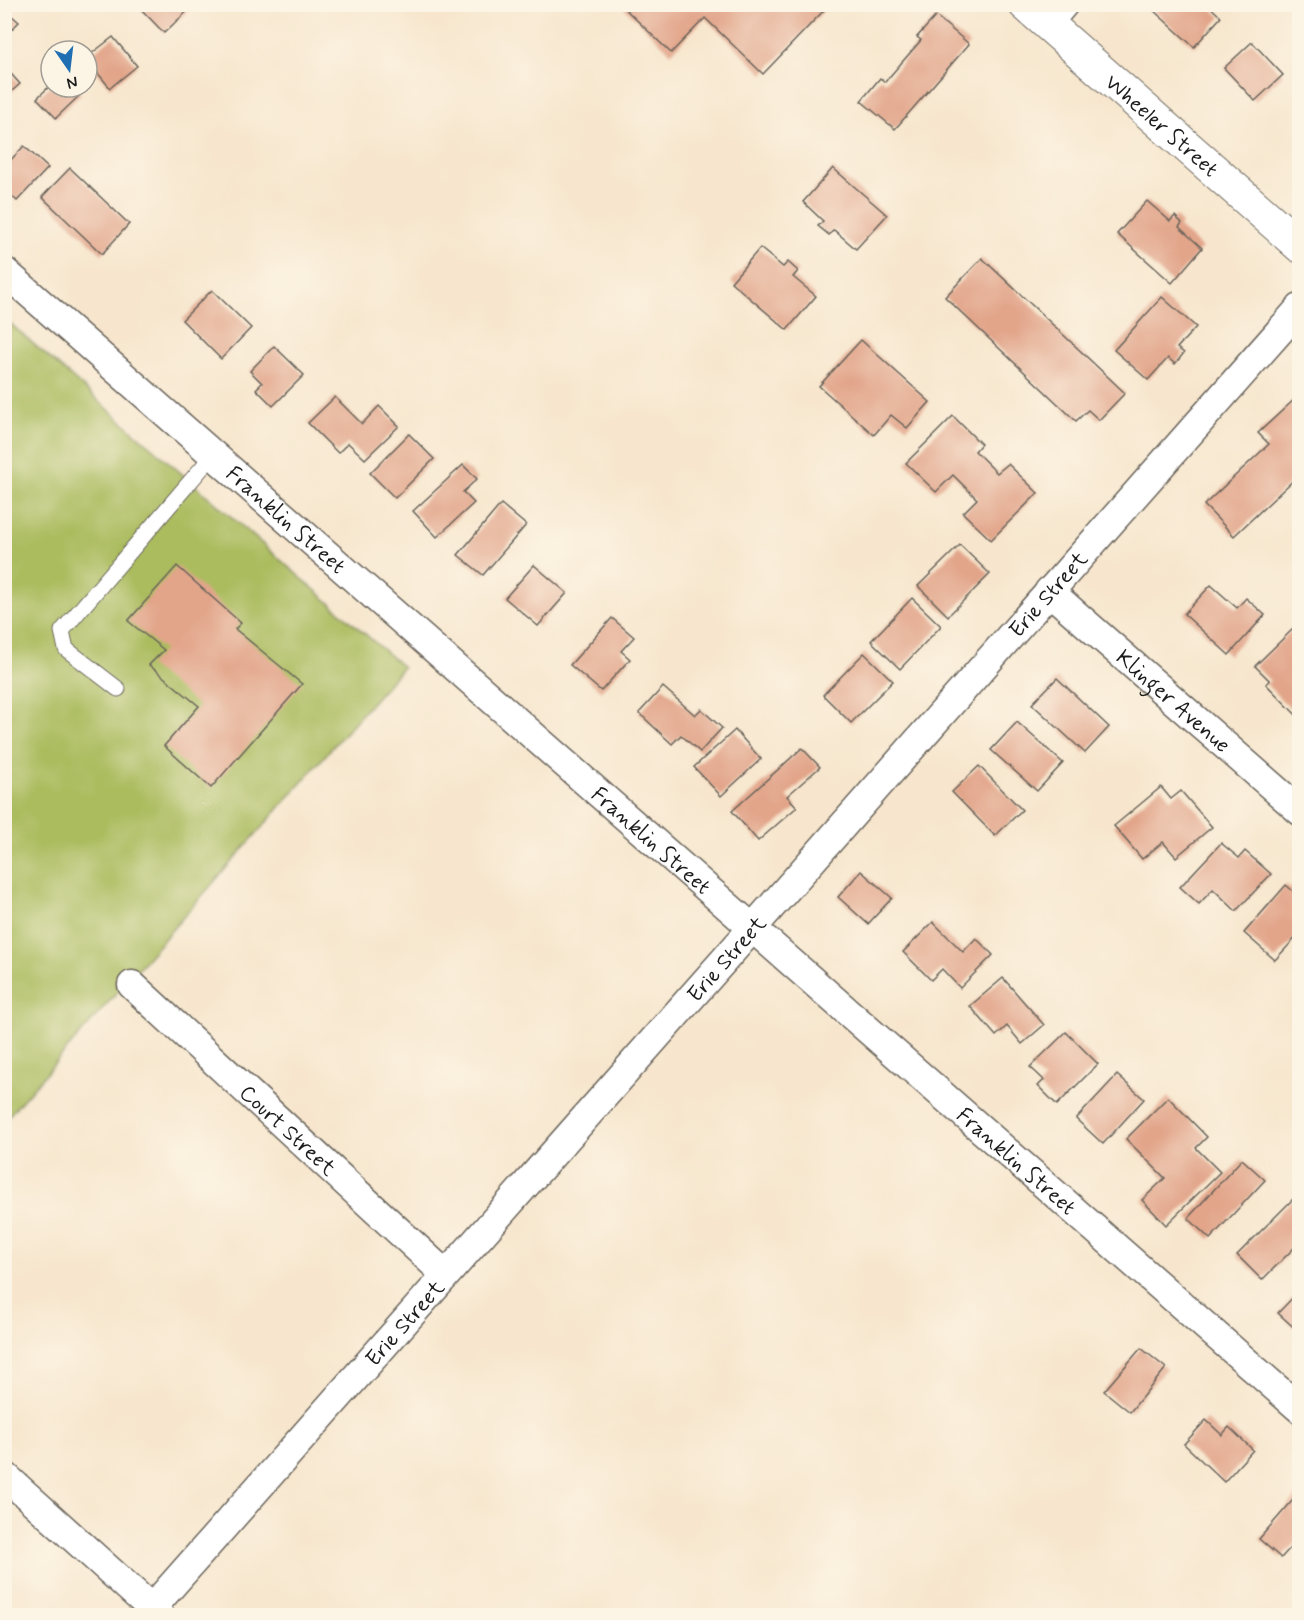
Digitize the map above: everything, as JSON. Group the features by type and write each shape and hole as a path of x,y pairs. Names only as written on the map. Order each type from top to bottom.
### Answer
{"street":[{"name":"Wheeler Street","path":"1045,11 1299,246"},
{"name":"Franklin Street","path":"4,271 1299,1409"},
{"name":"Erie Street","path":"156,1612 445,1274 1299,308"},
{"name":"Klinger Avenue","path":"1049,591 1299,811"},
{"name":"Court Street","path":"132,985 445,1274"},
{"path":"4,1475 156,1612"}],"lane":[{"path":"118,689 66,649 62,631 213,455"}],"green space":[{"path":"4,319 403,667 5,1120"}],"building":[{"path":"142,4 195,4 164,33 139,7"},
{"path":"620,4 830,4 763,74 705,18 671,53"},
{"path":"1158,4 1207,4 1221,17 1194,47 1153,10"},
{"path":"4,9 19,22 4,37"},
{"path":"936,16 969,44 895,129 861,101 880,78 885,82 921,40 917,37"},
{"path":"113,37 137,66 110,88 99,75 99,48"},
{"path":"1252,42 1283,75 1255,101 1224,68"},
{"path":"4,66 20,84 4,98"},
{"path":"39,96 39,99 76,99 56,118 37,98"},
{"path":"24,146 48,168 17,201 4,189 4,167"},
{"path":"70,168 129,224 102,254 42,197"},
{"path":"833,168 887,215 856,249 834,230 829,235 818,226 823,221 803,202"},
{"path":"1147,201 1170,221 1175,216 1182,223 1179,227 1202,248 1172,283 1117,234"},
{"path":"760,248 783,267 788,262 798,271 793,277 816,296 787,330 731,282"},
{"path":"982,258 1125,393 1099,420 1088,410 1076,421 945,297"},
{"path":"212,290 251,328 221,359 182,320"},
{"path":"1162,297 1196,327 1177,348 1184,353 1175,364 1168,358 1148,380 1114,350"},
{"path":"861,340 930,402 907,428 891,415 874,435 819,386"},
{"path":"274,346 304,375 273,406 256,389 262,383 250,371"},
{"path":"335,397 362,424 379,406 399,426 365,459 348,443 338,453 308,423"},
{"path":"1297,397 1300,401 1300,474 1234,536 1204,505 1269,444 1258,433"},
{"path":"953,416 981,444 975,451 997,473 1008,464 1038,493 991,540 963,513 977,499 953,475 936,492 906,463"},
{"path":"409,434 434,459 395,498 370,473"},
{"path":"463,465 477,479 463,492 474,503 437,537 413,511"},
{"path":"501,504 526,525 483,575 458,555"},
{"path":"960,545 990,574 948,616 918,586"},
{"path":"534,565 567,593 538,626 505,598"},
{"path":"177,566 241,623 235,629 302,684 211,788 164,746 199,706 149,665 164,650 128,621"},
{"path":"1211,585 1237,608 1246,598 1265,615 1229,655 1184,614"},
{"path":"912,598 941,626 900,669 871,641"},
{"path":"612,618 634,637 621,651 630,659 601,691 570,665"},
{"path":"1298,624 1300,626 1300,719 1266,684 1270,681 1255,666"},
{"path":"864,653 893,681 851,723 823,695"},
{"path":"1057,678 1109,727 1085,753 1032,704"},
{"path":"663,687 695,715 701,709 722,728 700,752 681,735 672,744 639,713"},
{"path":"1017,722 1063,763 1037,791 991,750"},
{"path":"735,730 761,759 721,796 694,767"},
{"path":"802,748 820,767 787,796 797,807 758,841 732,811"},
{"path":"979,766 1022,810 995,836 952,792"},
{"path":"1161,787 1171,799 1181,791 1212,827 1176,857 1163,842 1142,859 1114,826"},
{"path":"1221,843 1239,858 1245,851 1271,874 1236,911 1213,889 1199,904 1180,887"},
{"path":"861,871 892,898 868,924 838,897"},
{"path":"1286,885 1300,897 1300,933 1275,960 1244,933"},
{"path":"933,922 963,952 976,938 993,955 960,988 942,969 931,980 903,952"},
{"path":"1003,978 1044,1025 1022,1044 1007,1026 996,1036 970,1006"},
{"path":"1066,1032 1098,1064 1057,1105 1038,1086 1044,1080 1030,1067"},
{"path":"1117,1075 1144,1099 1103,1144 1076,1119"},
{"path":"1168,1097 1207,1137 1196,1148 1220,1172 1166,1225 1142,1200 1165,1178 1126,1139"},
{"path":"1242,1159 1265,1180 1210,1239 1188,1218"},
{"path":"1300,1192 1300,1242 1262,1280 1237,1255"},
{"path":"1300,1290 1300,1333 1278,1313"},
{"path":"1141,1348 1166,1368 1130,1412 1104,1391"},
{"path":"1206,1420 1222,1435 1229,1427 1253,1450 1224,1482 1184,1444"},
{"path":"1300,1492 1300,1537 1281,1558 1259,1539"}]}
